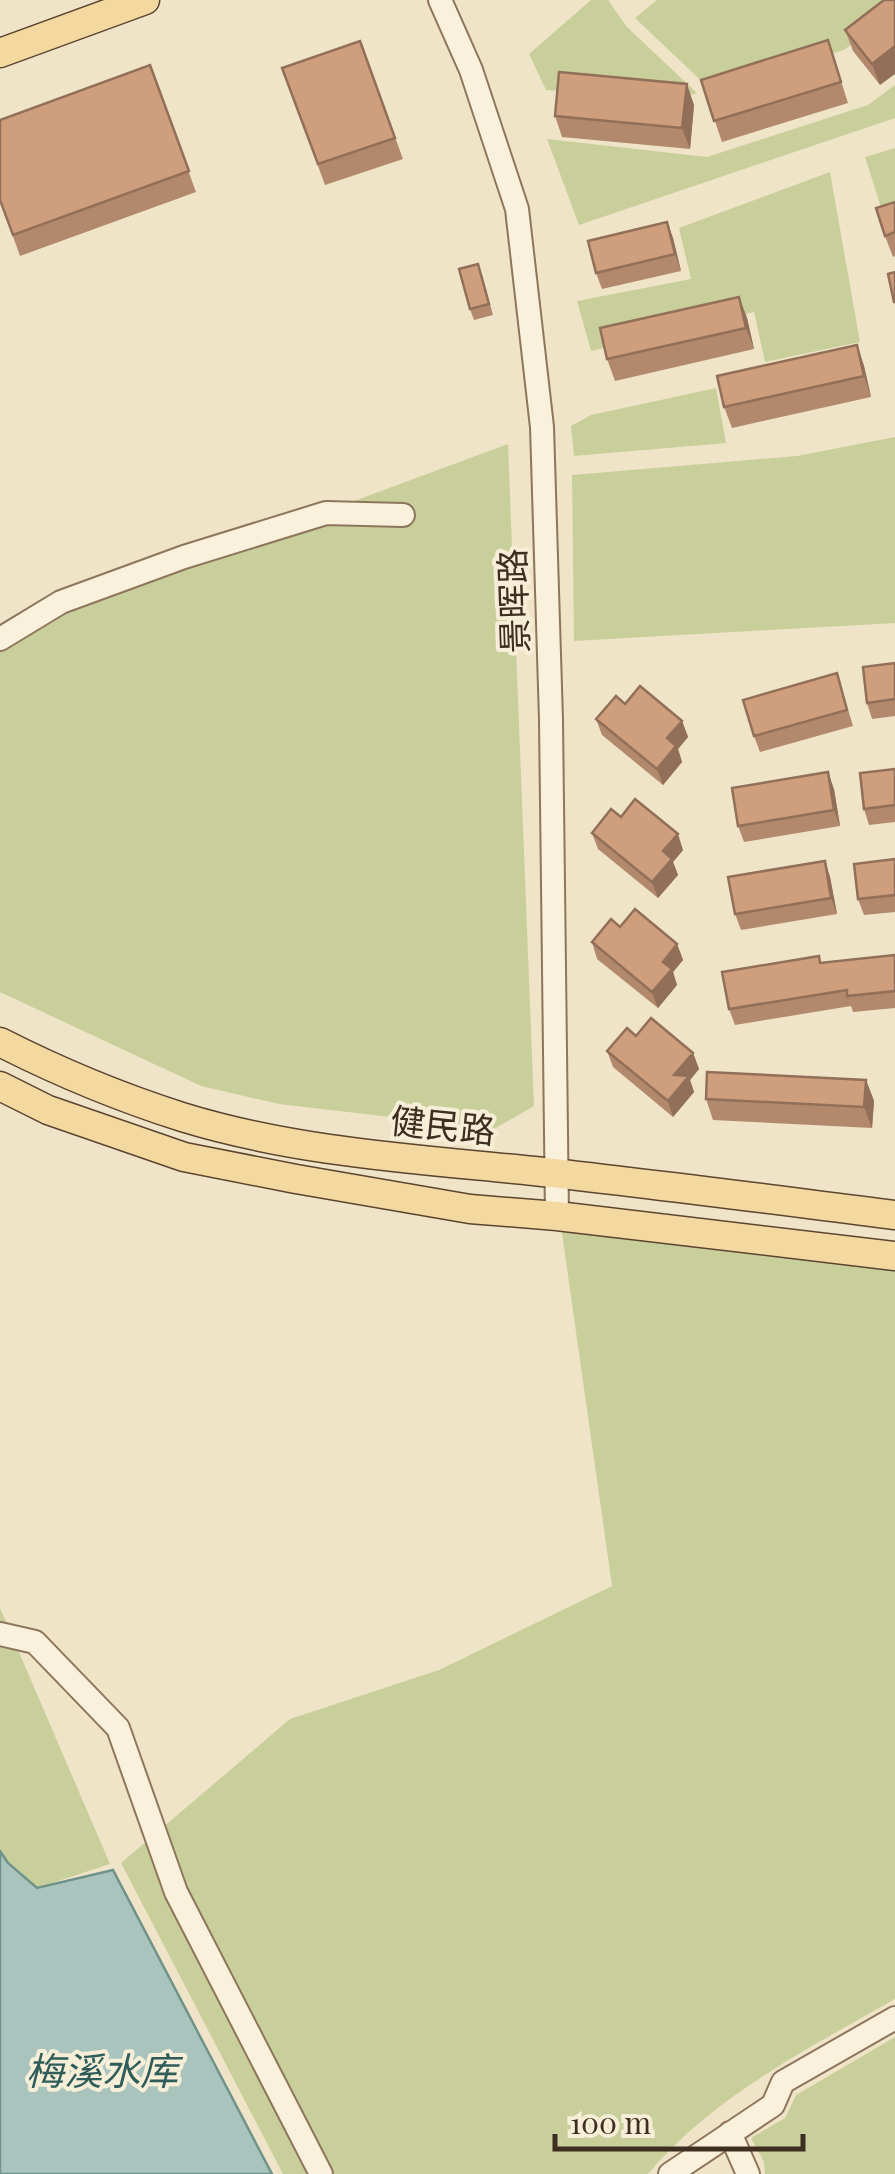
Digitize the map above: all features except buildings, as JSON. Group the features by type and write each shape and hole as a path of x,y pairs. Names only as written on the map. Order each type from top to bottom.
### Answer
{"main road":[{"path":"0,33 94,0"},
{"path":"0,52 145,0"},
{"name":"健民路","path":"0,1042 109,1092 186,1118 278,1139 393,1158 895,1215"},
{"path":"0,1086 48,1110 184,1158 470,1210 558,1216 895,1256"}],"street":[{"name":"景晖路","path":"440,0 472,70 517,210 542,427 558,1216"},
{"path":"0,639 61,602 184,557 326,513 403,515"},
{"path":"0,1634 36,1642 118,1728 176,1892 321,2174"},
{"path":"670,2174 773,2105 783,2082 895,2018"},
{"path":"730,2134 748,2174"}],"green space":[{"path":"591,0 608,0 627,27 697,93 681,99 546,90 529,54"},
{"path":"657,0 895,0 895,10 844,50 713,92 635,18"},
{"path":"895,85 895,118 579,225 547,139 707,157 868,105"},
{"path":"895,148 895,223 887,226 865,157"},
{"path":"830,172 860,342 765,362 754,312 591,351 577,301 691,279 679,228"},
{"path":"716,388 726,443 574,456 571,426 591,415"},
{"path":"895,437 895,623 574,641 572,475 797,456"},
{"path":"508,444 534,1106 494,1129 279,1104 201,1086 0,992 0,632"},
{"path":"561,1226 895,1265 895,1999 763,2076 702,2121 648,2174 283,2174 121,1863 290,1719 439,1670 612,1586"},
{"path":"0,1608 110,1864 37,1888 0,1851"},
{"path":"895,2037 895,2174 765,2174 764,2162 751,2138 785,2118 796,2095"}],"water":[{"name":"梅溪水库","path":"0,1851 37,1888 113,1870 272,2174 0,2174"}]}
